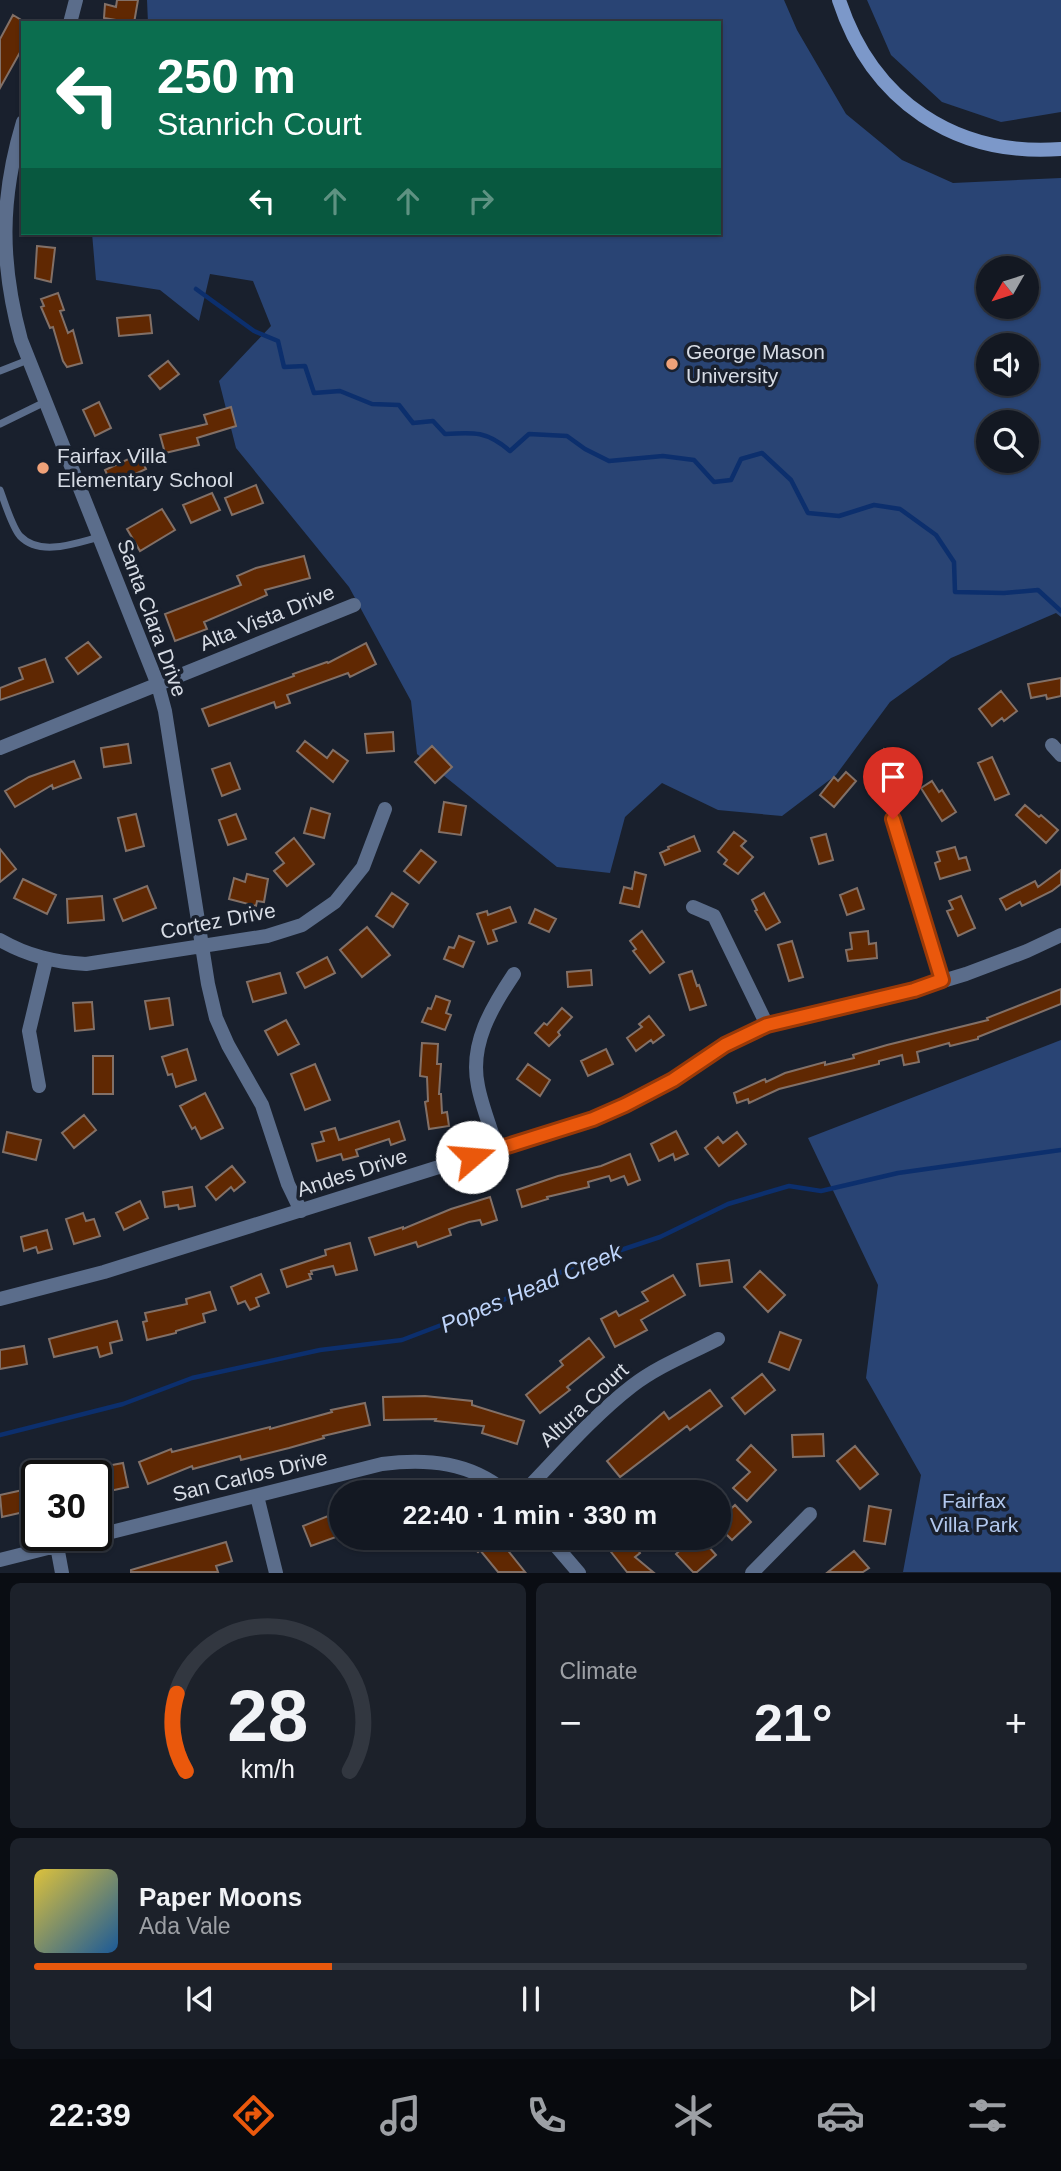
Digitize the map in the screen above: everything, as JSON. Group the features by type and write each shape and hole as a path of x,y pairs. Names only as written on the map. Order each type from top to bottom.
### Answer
{"street":[{"path":"71,21 76,0"},
{"path":"839,0 854,38 868,61 886,84 924,117 946,130 992,146 1061,149"},
{"name":"Santa Clara Drive","path":"21,128 9,166 1,228 1,267 12,314 158,685 216,1018 262,1105 288,1184 300,1211"},
{"name":"Alta Vista Drive","path":"0,748 354,605"},
{"name":"Cortez Drive","path":"0,940 46,960 86,964 277,934 302,925 324,911 346,890 363,867 385,809"},
{"path":"893,819 942,980"},
{"path":"693,907 714,916 767,1025"},
{"name":"Andes Drive","path":"0,1299 104,1272 593,1119 673,1080 725,1045 767,1025 914,990 966,974 1027,951 1061,934"},
{"path":"39,1086 29,1031 46,960"},
{"path":"497,1149 478,1085 477,1048 486,1020 514,974"},
{"name":"Altura Court","path":"536,1480 632,1386 654,1371 718,1339"},
{"name":"San Carlos Drive","path":"112,1532 382,1464 425,1460 464,1468 489,1480"},
{"path":"257,1496 276,1573"},
{"path":"752,1573 810,1514"},
{"path":"559,1550 579,1573"},
{"name":"San Carlos Drive","path":"0,1560 37,1551"},
{"path":"58,1551 62,1573"}],"lane":[{"path":"0,371 29,360"},
{"path":"0,424 46,402"},
{"path":"0,490 18,534 28,543 38,547 50,547 99,537"}],"green space":[{"name":"George Mason University","path":"147,0 784,0 797,30 846,114 902,160 953,183 1061,178 1061,617 1056,613 951,658 890,702 836,775 782,816 718,810 662,783 625,817 610,873 557,867 417,754 411,701 349,587 236,448 219,381 271,326 253,281 210,274 199,321 160,290 96,280 92,235 721,235 721,21 148,21"},
{"path":"867,0 1061,0 1061,112 1001,122 942,102 891,55"},
{"name":"Fairfax Villa Park","path":"1061,1040 1061,1572 903,1572 921,1475 866,1378 878,1285 808,1138"}],"building":[{"path":"117,0 138,0 134,21 104,18 105,4 116,7"},
{"path":"13,15 23,21 21,51 0,88 0,39"},
{"path":"37,246 55,248 51,282 35,278"},
{"path":"58,293 64,310 60,311 68,333 73,330 82,363 67,367 53,327 50,328 41,307 44,306 41,299"},
{"path":"150,315 152,333 119,336 117,318"},
{"path":"168,361 179,374 160,389 149,376"},
{"path":"99,402 111,428 95,436 83,410"},
{"path":"231,407 236,426 197,438 199,445 165,453 160,435 207,424 204,415"},
{"path":"139,454 146,469 112,485 105,470"},
{"path":"256,485 263,503 232,515 225,498"},
{"path":"212,493 220,510 191,523 183,505"},
{"path":"162,509 175,530 140,551 127,529"},
{"path":"304,556 310,578 265,590 267,595 204,622 207,629 175,641 165,614 241,585 237,576 256,568"},
{"path":"88,642 101,657 78,674 66,658"},
{"path":"366,643 376,664 350,677 348,673 287,695 290,703 276,708 274,702 209,726 202,709 328,663"},
{"path":"45,659 53,682 0,700 0,688 23,679 19,668"},
{"path":"1061,678 1061,696 1031,698 1028,684"},
{"path":"1001,691 1017,711 992,726 979,709"},
{"path":"393,732 394,751 367,753 365,734"},
{"path":"305,741 327,758 333,750 348,761 333,782 297,751"},
{"path":"128,744 131,763 104,767 101,748"},
{"path":"432,746 452,767 435,783 415,762"},
{"path":"884,749 909,759 905,778 889,774 890,768 879,764"},
{"path":"992,757 1009,794 995,800 978,763"},
{"path":"74,761 81,778 53,789 52,785 15,807 5,791 29,777"},
{"path":"230,763 240,789 222,796 212,769"},
{"path":"846,772 856,781 834,807 820,795 834,777 838,781"},
{"path":"932,781 939,792 942,790 956,812 942,821 921,788"},
{"path":"444,802 466,806 461,835 439,832"},
{"path":"1025,805 1058,830 1046,843 1016,815"},
{"path":"311,808 330,814 324,838 304,833"},
{"path":"136,814 144,846 126,851 118,818"},
{"path":"236,814 246,839 228,845 219,820"},
{"path":"734,832 746,841 741,846 753,857 738,874 724,864 727,860 718,852"},
{"path":"826,834 833,860 819,864 811,838"},
{"path":"694,836 700,851 665,865 660,853"},
{"path":"294,838 314,864 287,886 274,871 284,863 276,853"},
{"path":"955,847 959,859 966,857 970,870 940,879 935,863 940,861 937,852"},
{"path":"0,849 16,869 0,882"},
{"path":"421,850 436,862 419,883 404,871"},
{"path":"1061,870 1061,884 1052,891 1022,906 1020,902 1006,910 1000,899 1035,881 1038,887"},
{"path":"635,872 646,875 639,907 620,903 624,887 632,889"},
{"path":"247,874 268,879 264,902 257,901 256,906 229,899 234,878 245,882"},
{"path":"23,879 56,895 47,914 14,898"},
{"path":"147,886 156,908 123,921 114,899"},
{"path":"857,888 864,909 847,915 840,895"},
{"path":"392,893 408,904 393,927 376,916"},
{"path":"764,893 780,922 766,930 752,900"},
{"path":"102,896 104,920 68,923 67,899"},
{"path":"961,896 975,928 958,936 947,911 953,909 949,901"},
{"path":"510,907 516,922 493,930 497,941 488,944 477,914 487,911 488,915"},
{"path":"535,909 556,919 549,932 529,923"},
{"path":"367,927 390,955 362,977 340,950"},
{"path":"642,931 664,962 650,973 633,951 636,949 630,941"},
{"path":"868,931 869,944 876,943 877,958 848,961 846,950 852,949 850,933"},
{"path":"459,936 474,942 463,967 444,959 449,947 454,948"},
{"path":"792,941 803,977 789,981 778,945"},
{"path":"327,957 335,973 305,988 297,973"},
{"path":"591,970 592,985 568,987 567,972"},
{"path":"692,971 706,1005 690,1010 679,975"},
{"path":"280,973 286,993 253,1002 247,982"},
{"path":"1061,989 1061,1004 978,1039 950,1046 949,1043 917,1052 919,1062 904,1065 902,1055 879,1061 879,1064 779,1089 749,1103 748,1099 737,1103 734,1093 765,1079 766,1082 785,1073 825,1062 825,1065 854,1058 853,1055 887,1045 988,1020 987,1018"},
{"path":"436,996 450,1001 446,1013 451,1015 445,1030 422,1022"},
{"path":"169,998 173,1025 150,1029 145,1001"},
{"path":"92,1002 94,1029 75,1031 73,1003"},
{"path":"562,1008 572,1017 549,1046 535,1033 544,1023 547,1025"},
{"path":"649,1016 664,1035 653,1043 651,1040 636,1051 627,1038 642,1027 639,1024"},
{"path":"286,1020 299,1044 278,1055 265,1031"},
{"path":"422,1043 438,1044 437,1064 441,1064 439,1094 442,1113 447,1112 449,1126 429,1129 425,1102 428,1101 427,1077 420,1076"},
{"path":"187,1049 196,1080 176,1087 172,1074 168,1075 162,1057"},
{"path":"606,1049 613,1064 588,1076 581,1061"},
{"path":"93,1056 113,1056 113,1094 93,1094"},
{"path":"315,1064 330,1100 305,1110 291,1074"},
{"path":"528,1064 550,1080 540,1096 517,1079"},
{"path":"205,1093 223,1128 201,1139 195,1127 192,1129 180,1106"},
{"path":"84,1115 96,1130 74,1148 62,1133"},
{"path":"399,1121 405,1140 391,1145 389,1139 356,1150 358,1156 343,1160 341,1154 317,1161 312,1144 324,1141 321,1132 335,1128 339,1140"},
{"path":"676,1131 688,1154 675,1160 673,1154 659,1161 651,1144"},
{"path":"7,1132 41,1140 36,1160 3,1152"},
{"path":"737,1132 746,1144 719,1166 705,1148 718,1137 723,1143"},
{"path":"630,1154 640,1180 628,1185 624,1176 611,1181 609,1176 588,1182 589,1187 547,1197 548,1199 522,1207 517,1190 558,1176 601,1166"},
{"path":"232,1166 245,1182 234,1191 231,1187 216,1200 206,1187"},
{"path":"192,1187 195,1206 179,1209 178,1205 165,1207 163,1192"},
{"path":"490,1197 497,1220 482,1225 480,1220 469,1222 449,1229 451,1235 418,1247 416,1242 375,1255 369,1238 403,1229 451,1209"},
{"path":"140,1201 148,1218 124,1230 116,1213"},
{"path":"83,1213 86,1221 94,1219 100,1236 74,1244 66,1219"},
{"path":"47,1230 52,1249 38,1253 36,1247 24,1251 21,1237"},
{"path":"350,1243 357,1270 336,1275 333,1266 311,1271 311,1279 287,1287 281,1270 326,1255 325,1250"},
{"path":"729,1260 732,1282 700,1286 697,1264"},
{"path":"760,1271 785,1295 768,1312 744,1287"},
{"path":"261,1274 269,1293 256,1298 259,1306 250,1310 245,1301 238,1304 231,1287"},
{"path":"673,1275 685,1295 641,1320 647,1330 615,1347 601,1319 616,1311 619,1316 648,1301 642,1292"},
{"path":"210,1292 216,1310 203,1314 205,1322 147,1340 143,1322 147,1321 145,1313 187,1304 186,1299"},
{"path":"117,1321 122,1340 110,1343 112,1353 100,1357 97,1347 54,1357 49,1339"},
{"path":"780,1332 801,1340 789,1370 769,1362"},
{"path":"589,1338 604,1357 567,1387 570,1390 540,1413 526,1395 563,1365 560,1361"},
{"path":"24,1346 27,1364 0,1369 0,1350"},
{"path":"762,1374 775,1390 745,1414 732,1398"},
{"path":"710,1390 722,1406 690,1430 687,1426 620,1477 607,1461 664,1412 669,1419"},
{"path":"425,1396 472,1401 472,1405 524,1421 517,1444 482,1433 484,1426 435,1421 436,1419 384,1420 383,1397"},
{"path":"365,1403 370,1425 323,1436 324,1438 289,1448 241,1460 240,1456 193,1469 192,1466 148,1484 139,1462 171,1449 172,1452 270,1429 332,1412 331,1410"},
{"path":"823,1434 824,1456 793,1457 792,1435"},
{"path":"751,1445 776,1470 747,1501 733,1488 750,1472 737,1460"},
{"path":"855,1446 878,1474 860,1489 837,1461"},
{"path":"123,1463 128,1487 112,1490 112,1465"},
{"path":"21,1490 21,1513 2,1517 0,1495"},
{"path":"735,1505 751,1522 732,1540 731,1539 731,1509"},
{"path":"869,1506 891,1510 885,1544 864,1541"},
{"path":"328,1516 329,1540 311,1546 303,1526"},
{"path":"226,1542 232,1561 216,1566 218,1572 131,1572 131,1570"},
{"path":"480,1550 508,1550 525,1572 498,1572"},
{"path":"610,1550 638,1550 640,1553 635,1557 653,1572 627,1572"},
{"path":"680,1550 712,1550 716,1555 697,1572 693,1572 676,1554"},
{"path":"854,1551 869,1568 863,1572 828,1572"}],"waterway":[{"path":"196,289 254,331 278,341 284,367 305,366 314,393 340,391 372,404 399,405 413,423 433,421 445,434 472,433 487,436 510,451 529,434 567,436 609,461 663,456 694,460 714,482 731,480 741,459 762,453 791,480 808,513 839,516 874,505 900,509 936,535 954,562 955,592 1004,593 1038,590 1061,611"},
{"name":"Popes Head Creek","path":"0,1435 123,1404 192,1378 320,1350 402,1340 491,1306 576,1265 660,1237 728,1204 789,1186 821,1191 898,1173 1061,1150"}],"place":[{"name":"George Mason University","path":"672,364"},
{"name":"Fairfax Villa Elementary School","path":"43,468"}],"route":[{"path":"472,1157 593,1119 625,1105 673,1080 725,1045 767,1025 914,990 942,980 893,819"}]}
